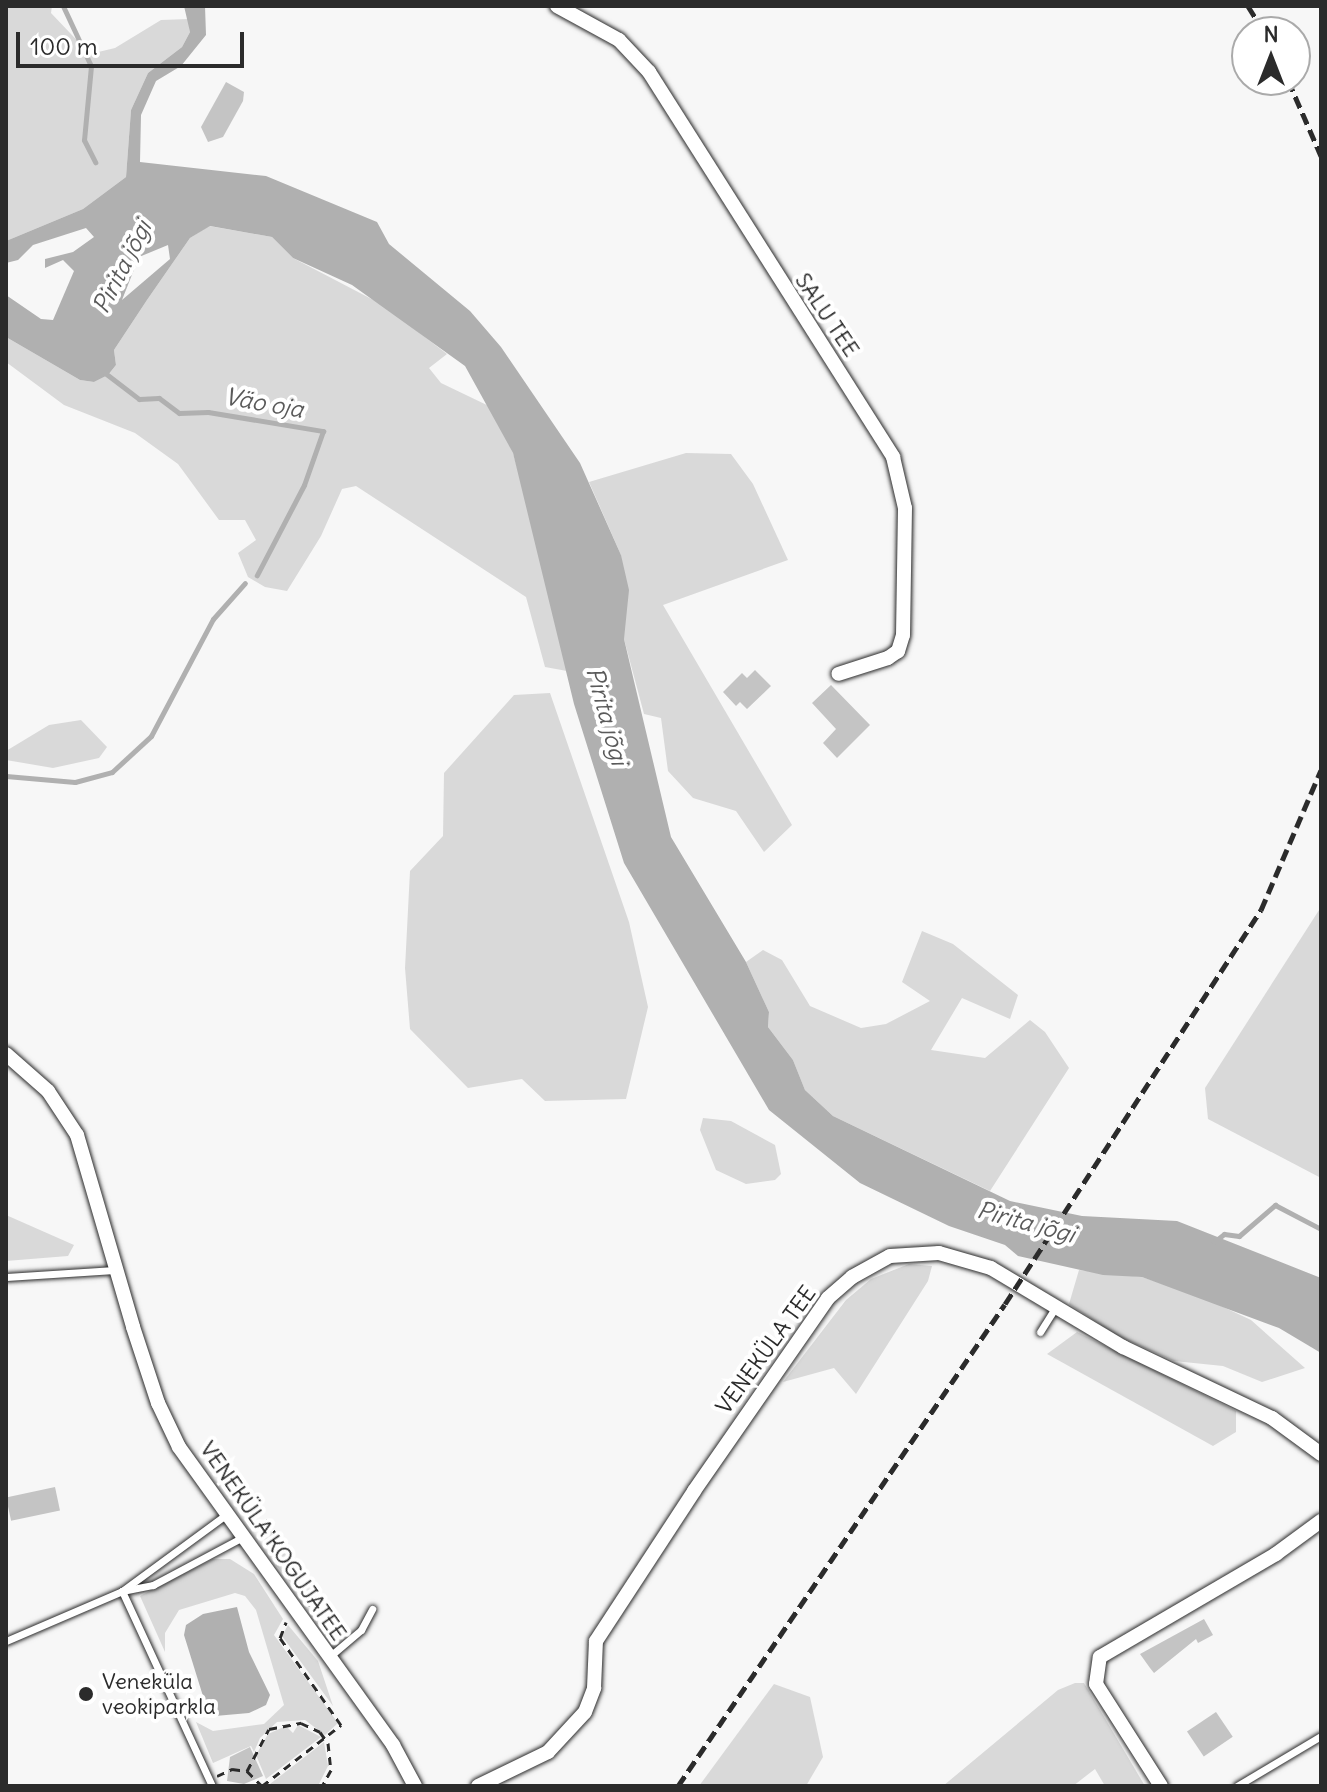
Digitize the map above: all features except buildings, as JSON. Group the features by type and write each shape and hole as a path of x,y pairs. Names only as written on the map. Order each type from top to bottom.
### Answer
{"street":[{"name":"SALU TEE","path":"557,6 619,40 649,72 893,457 905,508 903,635 898,651 888,658 838,674"},
{"name":"VENEKÜLA KOGUJATEE","path":"6,1054 48,1091 77,1135 158,1403 224,1516 393,1745 415,1786"},
{"name":"VENEKÜLA TEE","path":"478,1786 548,1752 585,1712 594,1688 594,1652 604,1628 808,1324 852,1277 890,1256 939,1253 991,1268 1055,1308 1272,1418 1321,1454"},
{"path":"1161,1786 1096,1684 1100,1657 1276,1554 1321,1521"}],"lane":[{"path":"6,1277 118,1270"},
{"path":"1040,1332 1055,1308"},
{"path":"122,1591 224,1516"},
{"path":"6,1641 122,1591 153,1585 241,1538"},
{"path":"122,1591 211,1782"},
{"path":"329,1657 352,1638 372,1609"},
{"path":"1237,1786 1321,1736"}],"path":[{"path":"257,1508 352,1638"},
{"path":"211,1782 232,1769 247,1771 266,1785 341,1722 278,1633 321,1596"},
{"path":"247,1771 264,1736 280,1724 311,1726 325,1737 328,1779 335,1786"},
{"path":"322,1786 328,1779"}],"shaded area":[{"path":"6,6 52,6 51,13 90,54 115,48 161,20 189,19 190,32 182,47 148,73 131,110 126,177 83,209 6,241"},
{"path":"209,226 272,237 293,258 383,305 447,354 429,368 441,383 491,407 513,453 534,526 567,671 545,667 526,597 356,486 342,489 321,536 287,591 265,587 248,577 238,553 256,540 245,520 219,520 178,464 135,433 64,405 6,362 6,337 80,380 94,382 108,375 116,365 114,350 147,300 190,238"},
{"path":"686,453 731,454 753,484 788,560 663,605 792,825 764,852 736,811 693,798 668,771 661,718 644,714 624,639 621,555 589,482"},
{"path":"550,693 629,922 648,1007 626,1099 545,1101 522,1079 468,1088 410,1029 405,968 410,871 443,836 444,773 514,695"},
{"path":"81,720 107,747 99,758 53,768 6,760 6,751 49,725"},
{"path":"1321,907 1321,1178 1208,1119 1205,1088"},
{"path":"922,931 953,944 1018,995 1010,1019 962,998 931,1050 985,1058 1030,1020 1045,1032 1069,1068 990,1191 833,1116 805,1090 793,1060 768,1027 769,1012 746,962 763,950 782,960 810,1006 861,1028 886,1024 930,1001 902,982"},
{"path":"703,1118 731,1121 775,1145 781,1174 775,1180 746,1184 716,1170 700,1130"},
{"path":"6,1215 74,1245 68,1256 6,1261"},
{"path":"909,1264 932,1266 928,1281 856,1394 834,1368 783,1382 846,1300 871,1279"},
{"path":"1079,1270 1142,1277 1202,1297 1251,1320 1305,1368 1262,1382 1223,1366 1174,1361 1118,1336 1069,1304"},
{"path":"1077,1332 1236,1411 1236,1432 1213,1446 1047,1354"},
{"path":"263,1520 314,1592 307,1602 275,1564 257,1524"},
{"path":"213,1559 230,1559 254,1574 283,1619 274,1635 338,1723 325,1735 305,1720 277,1722 260,1738 254,1752 251,1746 213,1763 196,1722 213,1731 264,1724 284,1705 256,1610 245,1596 235,1593 179,1610 165,1633 165,1652 140,1596"},
{"path":"288,1625 318,1661 333,1706 282,1636"},
{"path":"1084,1683 1145,1786 1105,1786 1095,1769 1073,1786 943,1786 1058,1690"},
{"path":"774,1684 810,1697 823,1757 806,1786 699,1786"},
{"path":"298,1725 321,1737 266,1779 256,1755 268,1734 286,1726 293,1733"},
{"path":"324,1742 328,1766 319,1784 270,1784"}],"water":[{"name":"Pirita jõgi","path":"184,6 205,6 206,35 181,66 156,81 141,115 140,162 266,176 377,222 389,244 470,311 501,347 580,463 621,555 629,590 624,639 671,837 746,962 769,1012 768,1027 793,1060 805,1090 833,1116 1010,1201 1082,1216 1177,1221 1321,1278 1321,1353 1279,1328 1142,1277 1103,1275 1018,1256 1005,1245 949,1226 860,1183 769,1110 624,863 574,704 513,453 465,366 352,285 293,258 272,237 210,226 190,238 147,300 114,350 116,365 108,375 94,382 80,380 6,337 6,295 41,319 53,320 74,271 63,260 45,268 45,259 73,252 94,237 86,228 33,245 18,260 6,263 6,241 83,209 126,177 131,110 148,73 182,47 190,32","holes":["168,245 170,259 122,300 139,257"]},
{"path":"237,1607 249,1652 270,1695 266,1705 249,1713 215,1716 207,1709 184,1635 186,1625 203,1614"}],"waterway":[{"path":"63,6 91,66 84,140 95,162"},
{"name":"Väo oja","path":"105,373 139,399 159,398 179,413 208,412 323,431 304,485 257,575"},
{"name":"Väo oja","path":"6,776 75,782 112,772 151,736 213,619 245,583"},
{"path":"1214,1242 1224,1234 1239,1236 1275,1205 1321,1229"}],"railway":[{"path":"1248,6 1254,16"},
{"path":"1295,96 1321,156"},
{"path":"678,1786 1005,1304 1261,910 1321,770"}],"place":[{"name":"Veneküla veokiparkla","path":"86,1694"}]}
